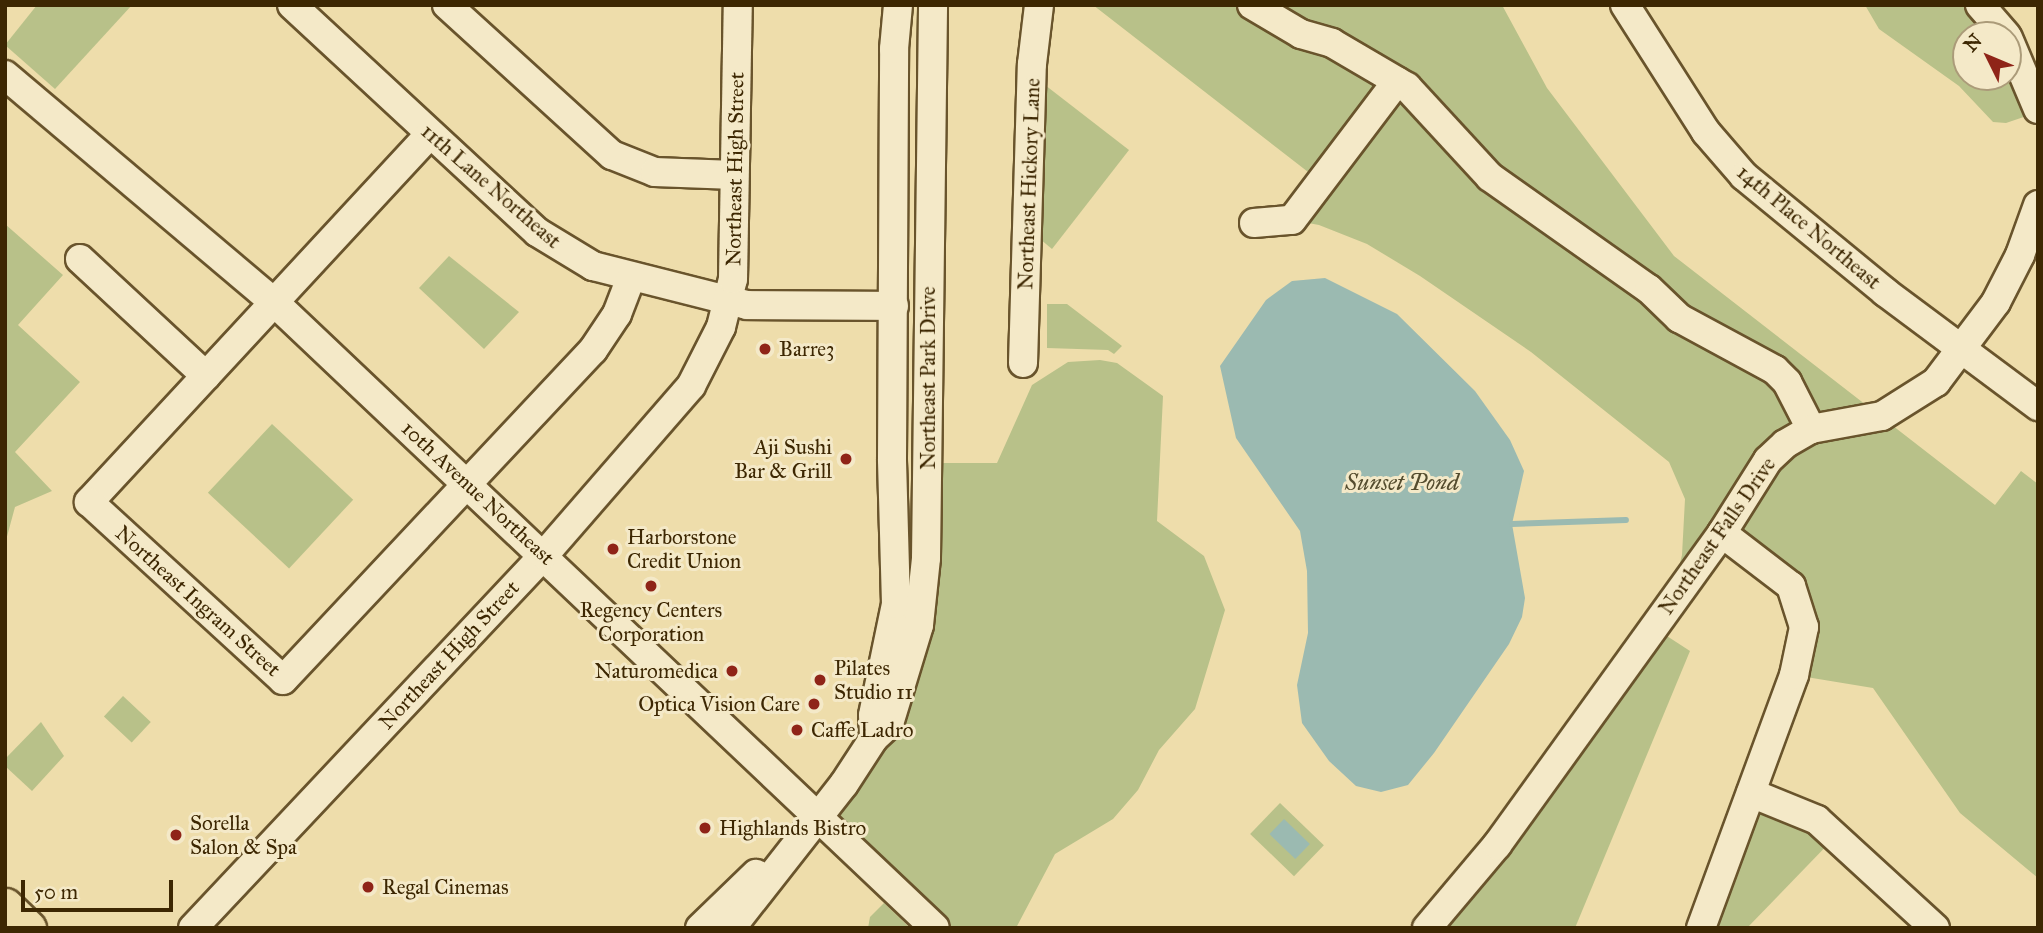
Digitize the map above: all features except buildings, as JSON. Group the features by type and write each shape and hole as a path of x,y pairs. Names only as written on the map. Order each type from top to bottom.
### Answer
{"main road":[{"path":"5,906 28,928"}],"street":[{"name":"11th Lane Northeast","path":"292,5 537,232 593,266 728,302 894,306"},
{"path":"447,5 612,155 655,172 734,175"},
{"name":"Northeast High Street","path":"193,928 544,555 691,386 722,327 733,279 738,5"},
{"name":"Northeast Park Drive","path":"873,738 873,715 896,604 894,49 898,5"},
{"name":"Northeast Park Drive","path":"731,928 798,838 844,784 873,738 889,724 904,685 919,625 926,558 933,5"},
{"name":"Northeast Hickory Lane","path":"1023,363 1032,64 1039,5"},
{"path":"1252,5 1301,34 1332,43 1397,81 1428,108 1490,177 1649,289 1679,318 1775,370 1787,382 1811,429"},
{"name":"14th Place Northeast","path":"1625,5 1706,132 1744,176 2038,406"},
{"path":"1980,5 1994,21"},
{"path":"2022,71 2038,109"},
{"name":"10th Avenue Northeast","path":"5,75 275,302 818,813 935,928"},
{"path":"1254,223 1292,220 1397,81"},
{"name":"Northeast Ingram Street","path":"430,134 89,502 283,680 608,332 631,278"},
{"name":"Northeast Falls Drive","path":"1427,928 1497,845 1722,533 1768,460 1785,444 1811,429 1891,411 1936,382 1964,350 2020,255 2038,205"},
{"path":"80,259 206,376"},
{"path":"1702,928 1794,675 1804,627 1791,586 1722,533"},
{"path":"1751,793 1817,820 1935,928"},
{"name":"Northeast Park Drive","path":"700,928 798,838"}],"green space":[{"path":"37,5 132,5 55,89 5,45"},
{"path":"1093,5 1502,5 1547,88 1674,256 1995,505 2021,471 2038,484 2038,878 1960,813 1873,688 1794,675 1791,586 1722,533 1669,607 1682,555 1685,499 1669,462 1531,352 1420,276 1367,244 1319,225 1292,220 1321,182"},
{"path":"1865,5 1980,5 1994,21 1952,21 1952,81 1879,29"},
{"path":"2022,73 2038,112 2006,123 1993,122 1964,91 2022,91"},
{"path":"1045,85 1129,150 1052,249 1040,239"},
{"path":"5,224 63,275 18,325 80,382 15,452 52,491 15,507 5,544"},
{"path":"449,256 519,312 484,349 419,288"},
{"path":"1047,304 1067,304 1122,346 1114,354 1108,350 1047,348"},
{"path":"1100,360 1117,363 1163,396 1157,521 1204,556 1225,610 1195,709 1159,750 1138,790 1113,819 1055,854 1016,928 935,928 818,813 889,724 927,463 997,463 1032,385 1068,362"},
{"path":"272,424 353,500 289,568 208,493"},
{"path":"1653,627 1690,651 1575,928 1427,928"},
{"path":"123,696 151,722 132,742 104,716"},
{"path":"41,722 64,756 32,791 5,766 5,759"},
{"path":"1751,793 1836,836 1747,928 1705,928"},
{"path":"1280,803 1324,845 1294,876 1250,834"},
{"path":"884,903 910,928 868,928 870,917"}],"water":[{"name":"Sunset Pond","path":"1325,278 1397,314 1475,391 1510,440 1524,471 1512,524 1525,598 1522,617 1509,644 1434,753 1408,785 1381,792 1356,786 1329,761 1302,723 1297,685 1308,633 1307,571 1300,531 1236,438 1220,366 1266,300 1292,281"},
{"path":"1284,819 1310,844 1295,859 1269,834"}],"waterway":[{"path":"1512,524 1626,520"}],"place":[{"name":"Barre3","path":"765,349"},
{"name":"Aji Sushi Bar & Grill","path":"846,459"},
{"name":"Harborstone Credit Union","path":"613,549"},
{"name":"Regency Centers Corporation","path":"651,586"},
{"name":"Naturomedica","path":"732,671"},
{"name":"Pilates Studio 11","path":"820,680"},
{"name":"Optica Vision Care","path":"814,704"},
{"name":"Caffe Ladro","path":"797,730"},
{"name":"Highlands Bistro","path":"705,828"},
{"name":"Sorella Salon & Spa","path":"176,835"},
{"name":"Regal Cinemas","path":"368,887"}]}
